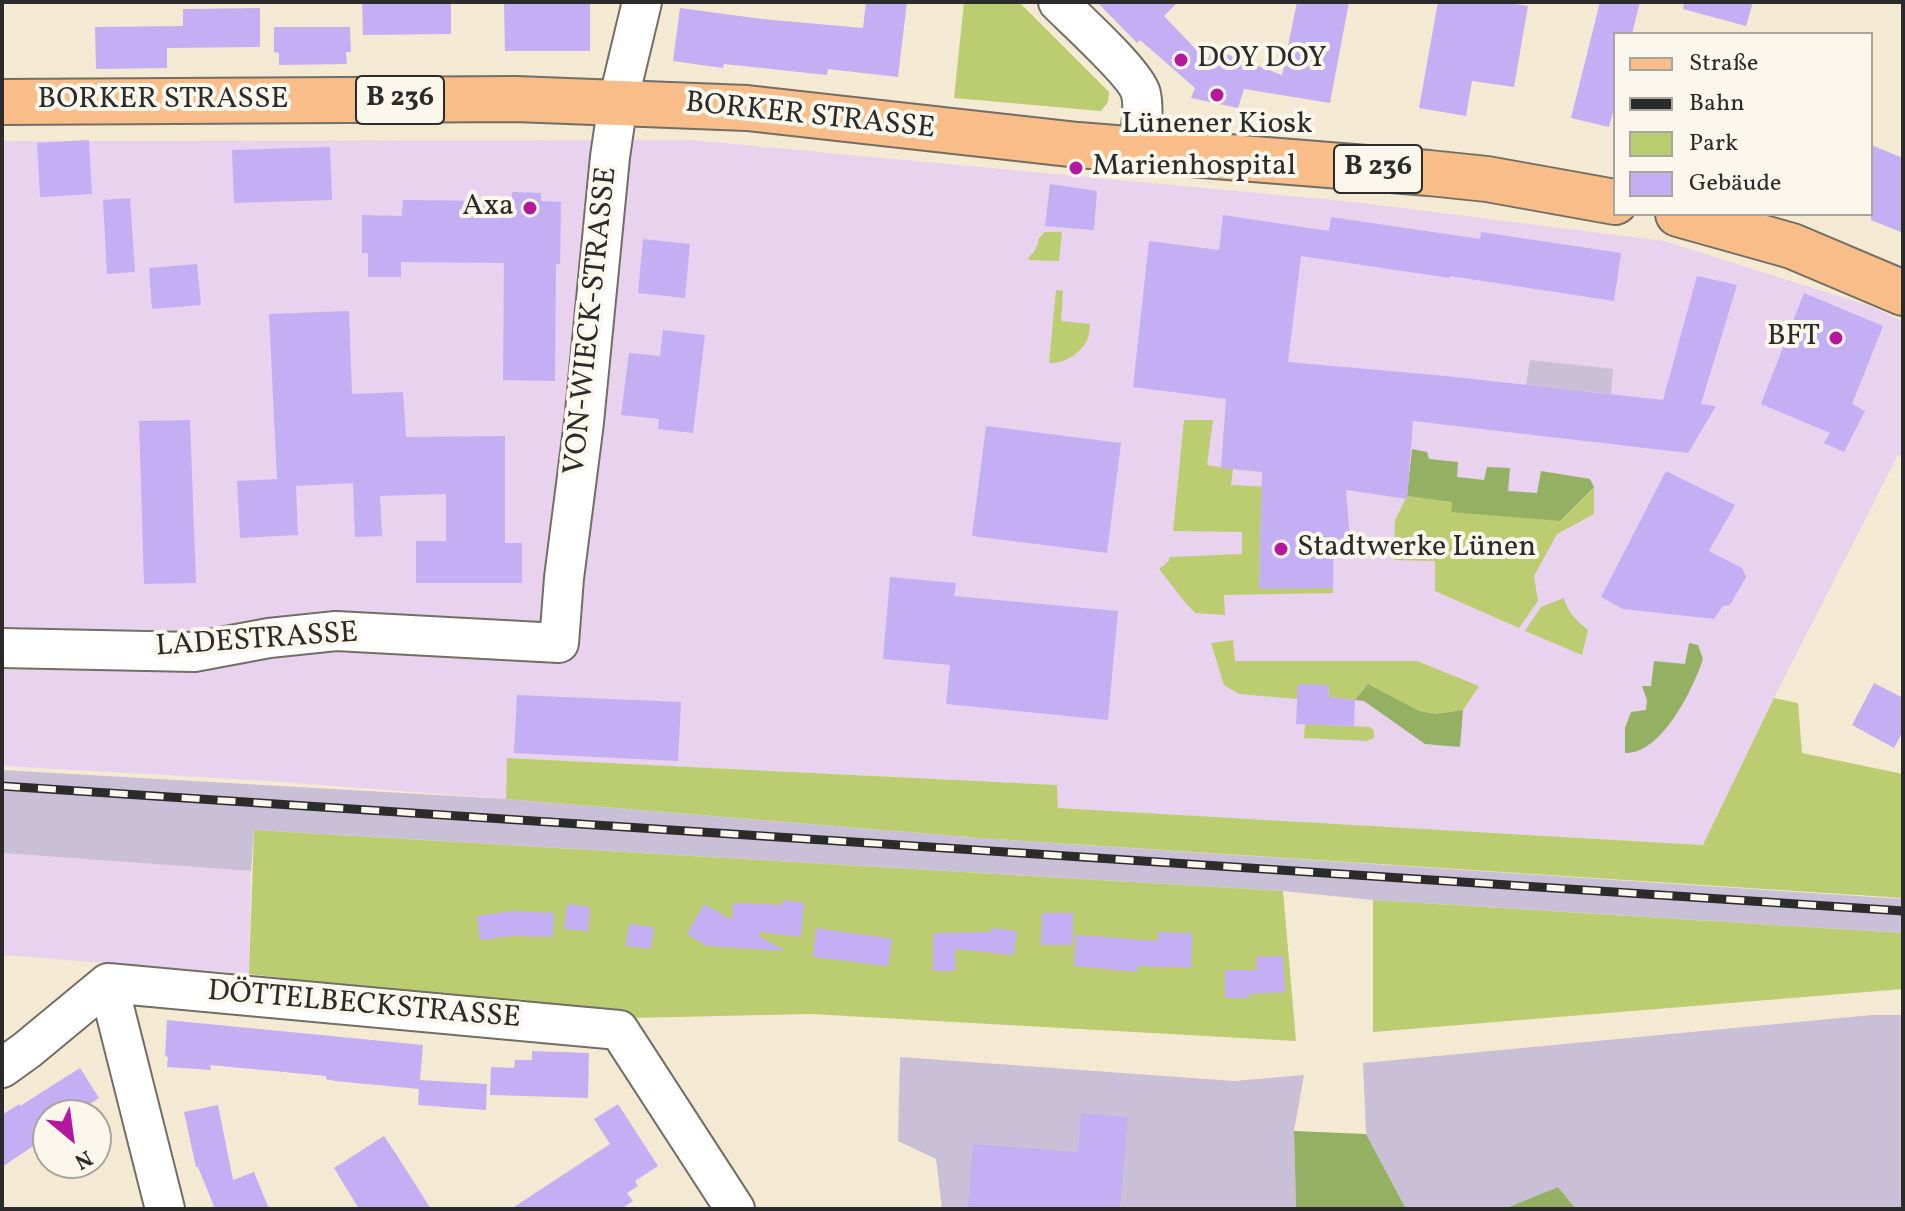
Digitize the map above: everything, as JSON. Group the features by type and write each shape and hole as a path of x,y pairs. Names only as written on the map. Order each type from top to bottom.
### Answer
{"main road":[{"name":"BORKER STRASSE","path":"2,102 516,99 747,108 948,132 1487,179 1613,202"},
{"path":"1685,216 1792,246 1903,293"}],"street":[{"name":"VON-WIECK-STRASSE","path":"559,643 610,157 618,102 642,2"},
{"path":"1058,2 1135,81 1141,92 1138,150"},
{"name":"LADESTRASSE","path":"2,648 194,652 269,638 336,631 559,643"},
{"path":"2,1068 108,983 165,1209"},
{"name":"DÖTTELBECKSTRASSE","path":"108,983 619,1030 735,1209"}],"shaded area":[{"path":"691,140 1354,202 1664,241 1873,307 1903,322 1903,457 1898,455 1774,698 1704,845 1057,808 1057,785 508,758 506,799 254,780 2,766 2,141"},
{"path":"1530,360 1613,369 1611,394 1526,385"},
{"path":"2,770 506,799 994,839 1903,899 1903,933 1373,900 1283,891 254,830 251,871 2,853"},
{"path":"2,853 251,871 249,974 2,955"},
{"path":"1872,1015 1903,1015 1903,1209 1576,1209 1558,1187 1504,1209 1406,1209 1366,1134 1363,1063"},
{"path":"900,1057 1234,1081 1304,1075 1294,1131 1296,1209 942,1209 936,1159 898,1141"}],"green space":[{"path":"964,2 1019,2 1109,92 1108,102 1101,111 954,98"},
{"path":"1045,232 1062,232 1059,261 1028,260 1039,239"},
{"path":"1056,290 1063,291 1061,321 1090,324 1090,327 1088,338 1077,353 1061,362 1049,363"},
{"path":"1184,420 1213,420 1207,465 1233,469 1231,485 1306,489 1307,506 1261,505 1259,588 1333,588 1333,593 1224,595 1225,615 1195,613 1184,601 1159,569 1169,561 1169,557 1242,554 1242,532 1173,531"},
{"path":"1412,449 1427,452 1429,459 1458,462 1457,477 1484,480 1487,467 1510,468 1508,491 1537,493 1541,471 1590,479 1594,487 1560,521 1451,512 1452,502 1407,496"},
{"path":"1594,487 1594,514 1557,534 1534,576 1538,601 1519,628 1435,591 1435,561 1394,560 1395,520 1407,496 1452,502 1451,511 1560,521"},
{"path":"1564,598 1576,620 1588,630 1582,655 1525,631 1541,607"},
{"path":"1233,640 1235,661 1417,661 1479,686 1463,710 1435,714 1418,711 1368,684 1355,700 1329,697 1328,685 1298,699 1239,694 1224,685 1211,643"},
{"path":"1689,643 1698,645 1703,659 1684,702 1663,732 1651,743 1625,753 1625,728 1631,712 1646,710 1647,700 1642,686 1651,686 1654,661 1685,664"},
{"path":"1368,684 1419,711 1435,714 1463,710 1460,747 1425,744 1364,701 1355,700"},
{"path":"1774,698 1798,703 1802,753 1903,774 1903,898 994,839 506,799 507,758 1057,785 1058,808 1703,845"},
{"path":"1305,724 1370,727 1374,738 1367,741 1304,738"},
{"path":"254,830 1283,891 1296,1041 811,1014 629,1018 249,974"},
{"path":"1373,900 1903,933 1903,989 1373,1032"},
{"path":"1294,1131 1366,1134 1406,1209 1296,1209"},
{"path":"1558,1187 1576,1209 1504,1209"}],"building":[{"path":"362,2 451,2 451,34 363,35"},
{"path":"504,2 590,2 590,51 505,51"},
{"path":"866,2 907,2 898,77 828,69 827,75 724,64 723,68 673,61 680,8 863,28"},
{"path":"1097,2 1178,2 1164,16 1207,61 1213,49 1282,75 1297,2 1349,2 1330,103 1244,89 1238,108 1191,98 1195,88 1140,40 1137,43"},
{"path":"1438,2 1503,2 1528,6 1514,87 1472,81 1466,116 1419,108"},
{"path":"1600,2 1640,2 1632,32 1613,32 1613,112 1609,127 1571,118"},
{"path":"1684,2 1753,2 1746,26 1683,9"},
{"path":"260,8 260,47 167,48 167,68 96,69 95,27 183,26 183,9"},
{"path":"274,27 350,27 351,52 346,52 347,64 279,65 279,53 274,52"},
{"path":"89,140 92,194 40,197 37,143"},
{"path":"1873,146 1903,158 1903,233 1871,220"},
{"path":"330,147 332,200 234,203 232,150"},
{"path":"1050,184 1097,191 1094,230 1045,226"},
{"path":"512,192 541,193 541,201 561,202 560,264 556,264 555,381 503,380 504,263 401,262 401,277 368,277 368,253 362,253 362,215 402,216 403,200 512,201"},
{"path":"130,198 135,272 107,274 103,200"},
{"path":"1223,215 1329,231 1331,217 1480,239 1481,232 1621,253 1614,301 1301,256 1288,362 1663,400 1697,276 1737,285 1701,404 1716,406 1688,453 1413,421 1407,499 1346,490 1350,539 1334,541 1333,588 1259,589 1262,472 1221,468 1226,399 1133,387 1149,241 1219,250"},
{"path":"643,239 690,244 685,298 638,293"},
{"path":"197,264 201,305 152,309 149,268"},
{"path":"1804,293 1883,326 1852,404 1865,411 1844,452 1824,443 1830,433 1761,404"},
{"path":"349,311 352,394 403,392 406,437 505,436 505,543 522,543 522,583 416,583 416,541 446,541 446,494 380,496 382,536 355,537 353,483 296,486 298,535 240,538 237,481 277,479 269,314"},
{"path":"663,330 705,335 693,433 658,429 659,419 621,415 629,353 660,356"},
{"path":"190,420 196,583 144,584 139,421"},
{"path":"986,426 1121,443 1107,553 972,536"},
{"path":"1666,471 1735,505 1709,551 1742,568 1746,577 1730,605 1723,606 1714,619 1623,609 1601,597"},
{"path":"890,577 956,583 954,596 1118,611 1108,720 946,704 950,665 883,659"},
{"path":"1874,683 1903,698 1903,731 1894,748 1852,725"},
{"path":"1298,684 1328,685 1329,697 1355,700 1354,726 1296,724"},
{"path":"517,695 681,702 678,761 514,753"},
{"path":"783,900 804,903 801,937 760,932 759,936 786,951 707,946 687,934 704,904 732,920 733,903 783,905"},
{"path":"567,904 590,907 588,931 564,929"},
{"path":"513,911 554,913 553,937 511,936 480,940 477,916"},
{"path":"1042,913 1073,913 1073,945 1041,945"},
{"path":"629,924 654,927 651,949 626,946"},
{"path":"816,928 892,939 888,966 813,957"},
{"path":"992,928 1017,931 1014,955 955,949 955,971 933,971 933,933 991,932"},
{"path":"1158,932 1192,933 1191,968 1137,966 1137,972 1074,966 1076,935 1158,941"},
{"path":"1283,956 1285,992 1225,998 1225,970 1257,970 1256,957"},
{"path":"167,1020 423,1045 420,1080 487,1084 486,1110 418,1105 419,1089 335,1081 326,1079 326,1076 210,1065 211,1070 167,1067"},
{"path":"532,1051 589,1053 588,1098 490,1095 491,1067 514,1068 515,1060 532,1060"},
{"path":"80,1068 99,1098 32,1099 32,1147 2,1167 2,1115"},
{"path":"618,1104 658,1166 635,1181 638,1186 627,1193 633,1201 621,1209 511,1209 610,1144 594,1119"},
{"path":"218,1105 233,1180 254,1172 269,1209 215,1209 196,1167 184,1112"},
{"path":"1081,1113 1128,1117 1120,1209 968,1209 973,1144 1078,1152"},
{"path":"384,1136 431,1209 359,1209 334,1168"}],"railway":[{"path":"2,786 1903,911"}],"place":[{"name":"DOY DOY","path":"1181,60"},
{"name":"Lünener Kiosk","path":"1217,95"},
{"name":"Marienhospital","path":"1076,168"},
{"name":"Axa","path":"530,208"},
{"name":"BFT","path":"1836,338"},
{"name":"Stadtwerke Lünen","path":"1281,549"}]}
